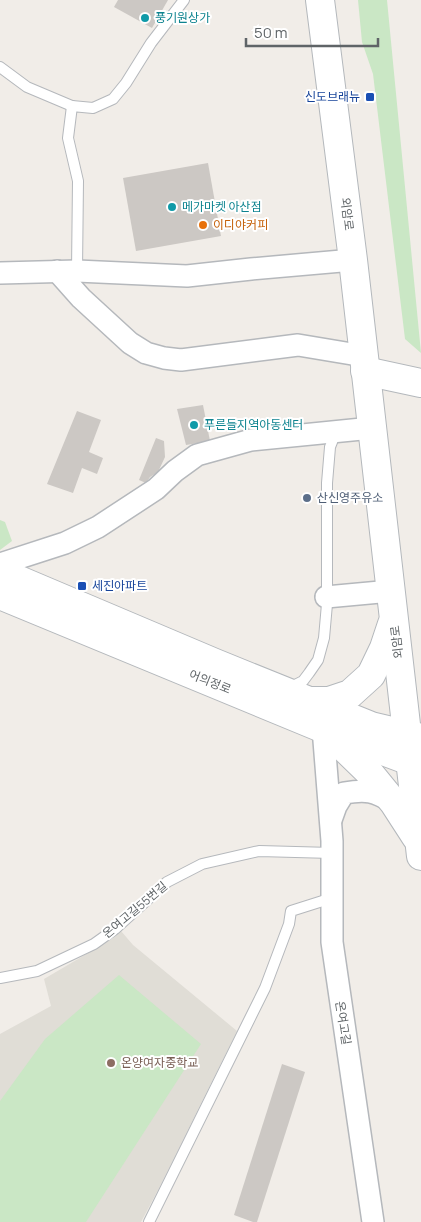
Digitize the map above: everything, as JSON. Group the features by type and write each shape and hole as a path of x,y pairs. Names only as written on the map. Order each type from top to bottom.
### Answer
{"main road":[{"name":"외암로","path":"320,0 353,260 394,618 415,749 420,849"},
{"path":"364,363 421,384"},
{"name":"어의정로","path":"0,572 370,726 415,749"},
{"name":"어의정로","path":"0,595 323,728 415,749"},
{"path":"296,696 329,701 350,694 371,675 384,648 394,618"},
{"path":"394,618 421,681"},
{"path":"323,728 367,770 394,803 420,849"}],"street":[{"path":"0,273 67,271 187,276 353,260"},
{"path":"67,271 80,298 130,344 146,353 181,360 298,345 364,363"},
{"path":"0,564 65,543 98,527 156,489 175,471 197,455 251,440 372,428"},
{"path":"326,597 391,591"},
{"name":"온여고길","path":"323,728 331,823 332,942 334,965 374,1222"},
{"name":"온여고길","path":"331,823 336,806 344,793 359,791 378,794 394,803"}],"lane":[{"path":"0,67 26,87 72,106 93,108 113,99 126,83 151,43 184,0"},
{"path":"67,271 78,181 68,138 72,106"},
{"path":"296,696 303,681 318,660 324,638 327,483 330,447 336,432"},
{"name":"온여고길55번길","path":"0,978 37,971 94,944 115,929 167,882 202,864 259,851 332,853"},
{"path":"149,1222 265,988 289,924 290,911 332,898"}],"shaded area":[{"name":"온양여자중학교","path":"121,931 133,945 237,1031 141,1222 0,1222 0,1034 51,1006 44,979 112,939"}],"green space":[{"path":"358,0 387,0 421,353 405,339 373,74 362,42"},
{"path":"0,520 5,522 12,541 0,550"},
{"name":"온양여자중학교","path":"119,975 201,1044 86,1222 0,1222 0,1101 45,1039"}],"building":[{"name":"풍기원상가","path":"118,0 168,0 152,28 114,7"},
{"name":"메가마켓 아산점","path":"208,163 221,236 136,251 123,178"},
{"name":"푸른들지역아동센터","path":"203,405 210,441 186,445 177,409"},
{"path":"77,411 101,420 89,452 103,458 97,474 82,468 73,493 47,484"},
{"path":"156,438 164,441 165,457 158,472 150,477 146,483 139,480"},
{"path":"282,1064 305,1072 257,1222 253,1222 234,1215"}],"place":[{"name":"풍기원상가","path":"145,18"},
{"name":"신도브래뉴","path":"370,97"},
{"name":"메가마켓 아산점","path":"172,207"},
{"name":"이디야커피","path":"203,225"},
{"name":"푸른들지역아동센터","path":"194,425"},
{"name":"산신영주유소","path":"307,498"},
{"name":"세진아파트","path":"82,586"},
{"name":"온양여자중학교","path":"111,1063"}]}
